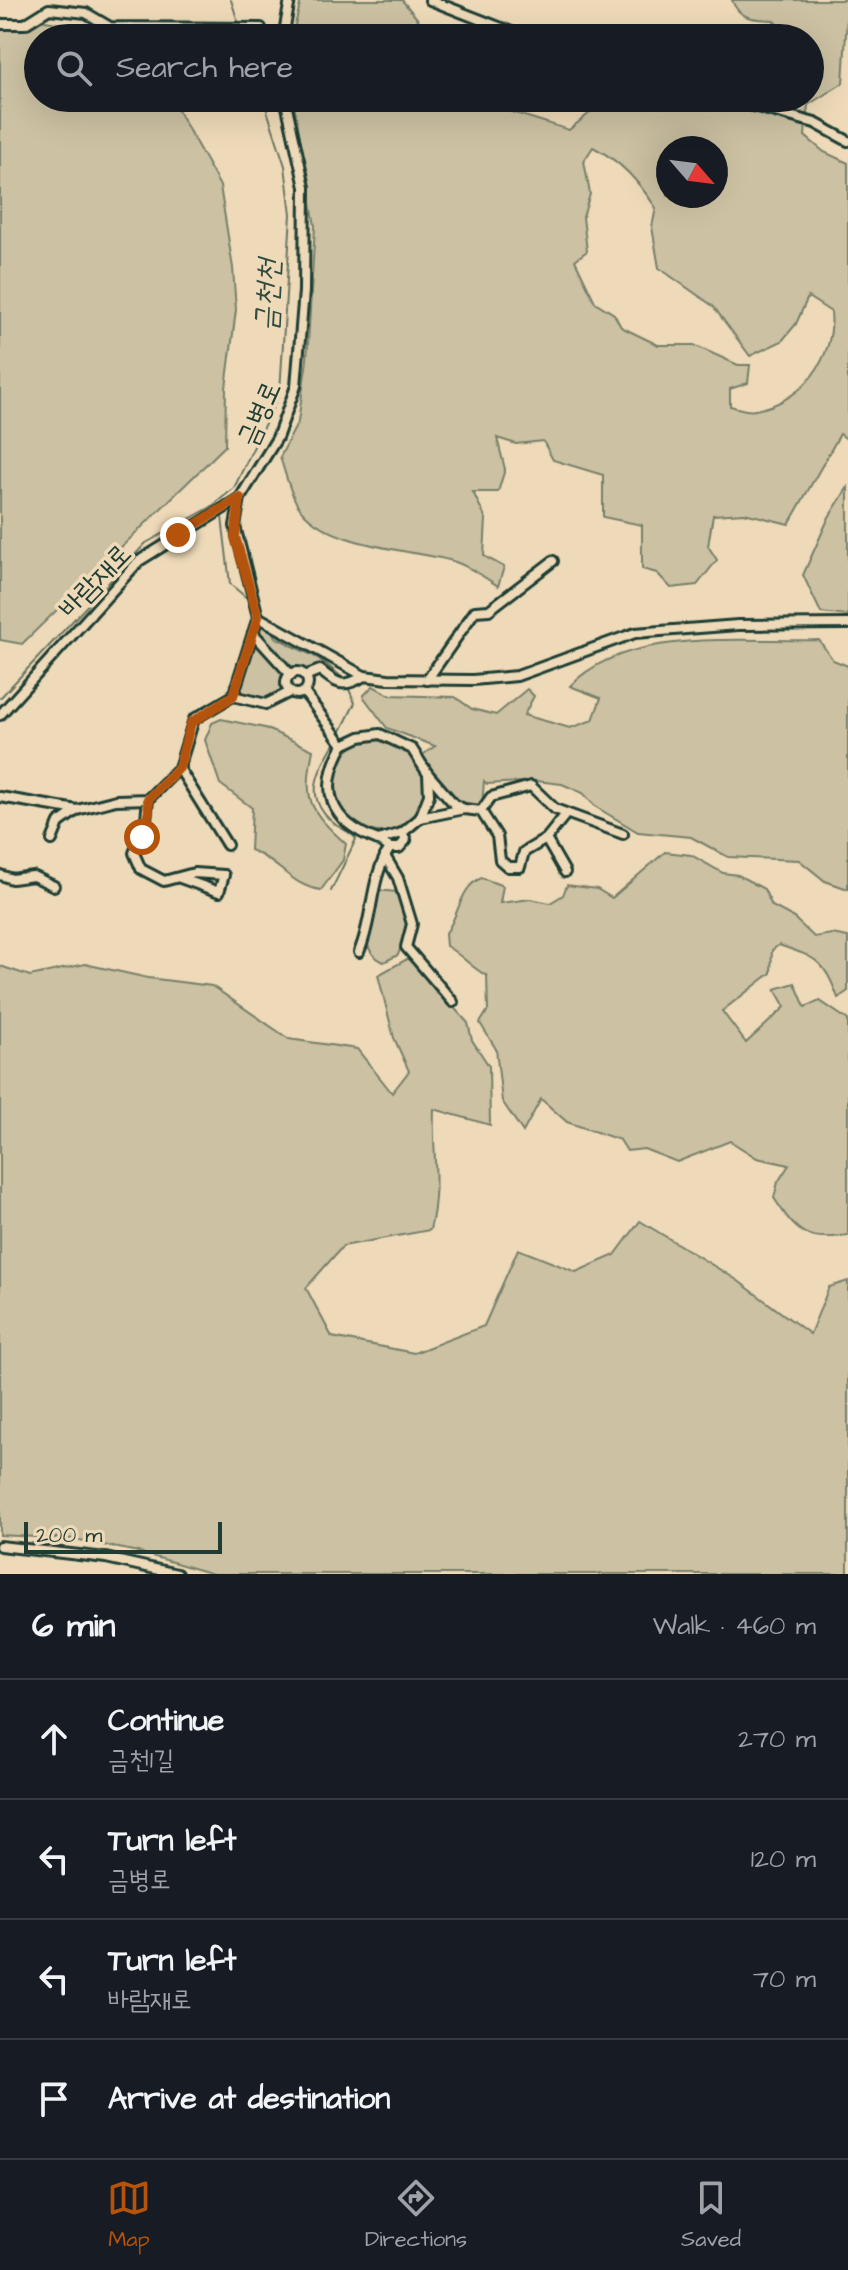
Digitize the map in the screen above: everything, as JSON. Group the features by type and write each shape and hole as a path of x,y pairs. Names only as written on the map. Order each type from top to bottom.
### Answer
{"street":[{"path":"286,24 290,0"},
{"path":"430,0 491,24"},
{"path":"25,24 49,9 86,13 105,24"},
{"path":"0,24 24,24"},
{"name":"금병로","path":"258,613 235,537 240,498 277,438 299,370 305,187 288,112"},
{"path":"775,112 815,123 848,141"},
{"name":"바람재로","path":"0,715 139,561 240,498"},
{"path":"427,680 474,614 489,610 553,561"},
{"path":"180,878 219,892 224,875 194,873 180,878 157,879 141,869 134,858 145,829 148,799 179,768 194,719 233,696 258,613 364,676 427,680 517,676 635,633 738,625 848,624"},
{"path":"253,633 291,675 305,676 320,670 335,684 347,685 364,676"},
{"path":"290,692 286,683 291,675"},
{"path":"304,692 307,686 305,676"},
{"path":"233,696 266,704 290,692 304,692"},
{"path":"304,692 340,740"},
{"path":"340,740 371,734 388,735 412,749 423,761 428,774 429,795 420,818"},
{"path":"340,740 329,779 330,799 343,819 378,840 388,852 412,924 406,947 453,1002"},
{"path":"179,768 227,845"},
{"path":"428,774 454,804 464,809"},
{"path":"481,811 491,797 531,786 550,806 623,834"},
{"path":"0,797 77,810"},
{"path":"52,840 59,823 77,810 116,800 148,799"},
{"path":"378,840 402,833 420,818 464,809 481,811"},
{"path":"481,811 497,836 500,860 508,867 520,867 524,852 546,839 566,814"},
{"path":"359,952 369,923 375,876 388,852 399,848 406,840 402,833"},
{"path":"546,839 565,872"},
{"path":"0,875 12,879 33,876 54,886"},
{"path":"0,1546 106,1558 177,1574"}],"shaded area":[{"path":"301,0 402,0 422,24 295,24"},
{"path":"732,0 848,0 843,83 824,95 824,24 777,24 773,20 743,15"},
{"path":"27,18 64,24 24,24 24,112 179,112 220,186 236,310 226,388 225,446 22,644 0,640 0,21"},
{"path":"295,112 512,112 569,130 591,112 807,112 805,136 824,152 848,163 848,440 840,434 789,524 744,513 713,515 708,546 717,560 697,585 671,588 657,573 642,569 642,525 603,517 603,475 553,460 543,441 516,444 497,438 505,469 498,492 473,492 486,519 484,556 504,567 498,586 456,562 366,544 325,529 309,518 297,504 289,487 280,457 298,422 307,360 315,226","holes":["593,147 629,173 656,208 652,227 659,268 713,306 750,356 782,341 796,324 808,297 831,312 828,346 812,376 801,388 772,406 755,410 730,406 730,389 748,383 750,365 738,365 694,345 658,345 621,327 614,314 595,302 575,260 587,251 583,217 590,194 584,161"]},
{"path":"848,487 848,616 821,613 803,575 829,517"},
{"path":"259,626 268,627 277,638 318,658 344,682 319,667 304,670 286,667 262,636"},
{"path":"819,640 833,660 848,666 848,889 825,881 799,860 728,857 691,837 638,832 596,807 583,793 562,784 536,781 487,784 484,781 482,807 458,804 421,756 435,746 387,728 363,696 373,686 390,695 455,697 472,709 496,715 527,689 534,696 524,715 570,728 593,720 601,698 570,686 594,667 622,654 687,642"},
{"path":"253,642 257,642 282,672 280,691 270,700 241,692"},
{"path":"221,719 265,728 313,750 309,781 312,803 324,822 346,844 343,860 321,890 293,879 250,850 252,808 220,784 205,740 212,723"},
{"path":"380,738 398,742 413,752 423,767 427,785 423,803 413,818 398,828 380,832 362,828 347,818 337,803 333,785 337,767 347,752 362,742"},
{"path":"665,852 691,855 723,873 738,875 764,889 772,906 793,917 814,937 832,934 848,937 848,991 838,998 818,962 779,945 772,950 771,973 722,1011 746,1043 785,1007 775,989 795,983 805,1007 820,1001 848,1020 848,1235 812,1236 796,1227 774,1198 778,1182 789,1165 757,1158 730,1141 677,1162 644,1149 627,1151 620,1140 567,1122 541,1099 523,1132 502,1101 496,1049 480,1023 488,1010 487,976 446,946 445,934 464,894 482,878 503,886 500,903 531,899 550,903 563,895 567,885 597,889 612,898"},
{"path":"376,890 397,892 409,924 398,955 384,962 369,949 367,940"},
{"path":"409,958 468,1023 472,1040 489,1066 490,1125 434,1109 436,1184 430,1230 343,1246 306,1288 332,1337 414,1353 484,1326 518,1249 576,1272 615,1255 640,1221 737,1280 810,1334 829,1287 848,1281 848,1574 213,1574 138,1552 74,1539 0,1535 0,966 30,976 85,964 148,978 212,986 289,1039 357,1049 392,1093 409,1071 394,1038 378,975"}],"waterway":[{"name":"금천천","path":"231,0 239,24"},
{"name":"금천천","path":"0,698 146,543 211,507 234,488 280,392 291,214 285,166 268,112"},
{"path":"222,517 230,584 248,599"},
{"path":"275,633 290,645 318,657 344,679"},
{"path":"340,733 355,703 347,685"},
{"path":"331,891 356,839 325,815 316,795 318,775 335,742"}],"route":[{"path":"142,837 149,811 148,799 179,768 191,723 233,696 258,617 235,537 240,498 178,535"}]}
